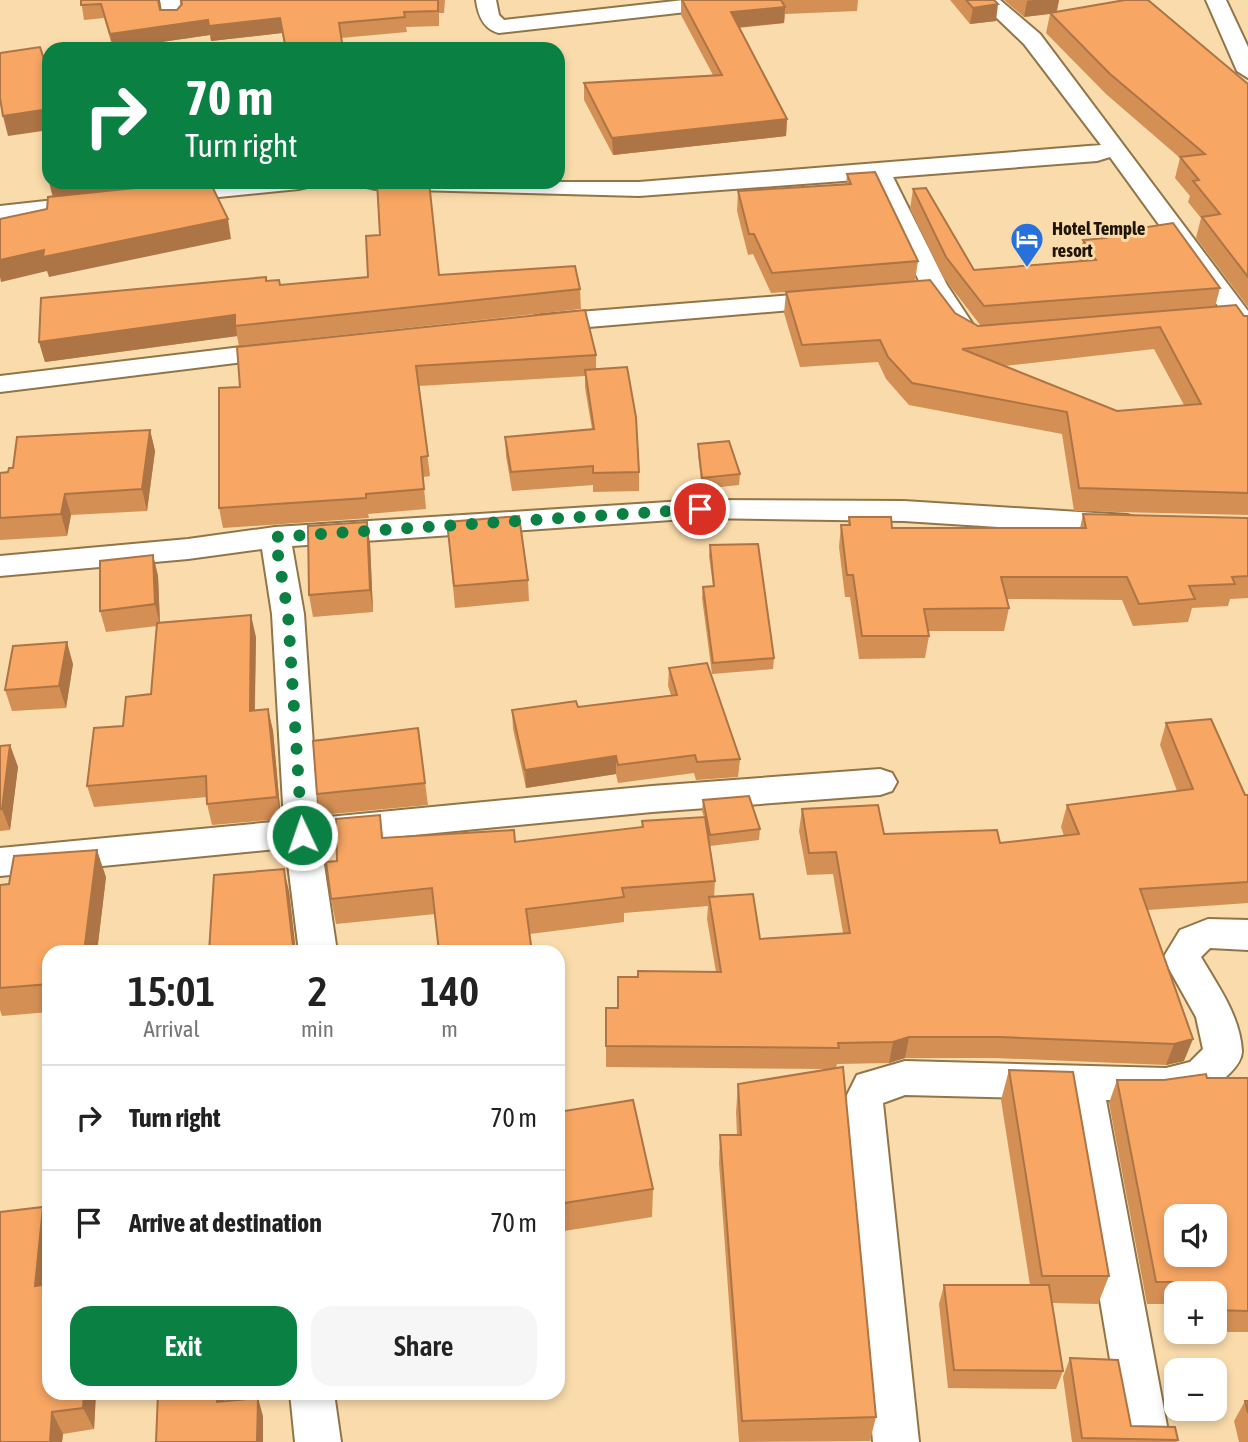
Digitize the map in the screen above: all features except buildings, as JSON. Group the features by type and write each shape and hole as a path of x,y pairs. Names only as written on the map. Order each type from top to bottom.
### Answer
{"street":[{"path":"486,0 489,16 499,27 740,0"},
{"path":"988,0 1032,39 1243,323"},
{"path":"1216,0 1248,71"},
{"path":"565,187 639,189 1097,154 1115,148"},
{"path":"878,171 938,290 961,329 974,337 992,337"},
{"path":"149,197 229,189"},
{"path":"0,213 109,201"},
{"path":"910,292 938,290"},
{"path":"512,325 856,297"},
{"path":"1211,318 1243,323"},
{"path":"0,384 309,347"},
{"path":"0,566 188,549 275,537 700,509 904,511 1154,525"},
{"path":"275,537 288,614 302,835 317,945"},
{"path":"0,862 302,835 652,799 880,782"},
{"path":"896,1442 863,1103 871,1087 905,1078 1166,1085 1202,1076 1223,1054 1215,1014 1182,958 1186,944 1201,934 1248,935"},
{"path":"1083,1084 1147,1442"},
{"path":"313,1400 318,1442"}],"place":[{"name":"Hotel Temple resort","path":"1027,269"}],"route":[{"path":"302,835 288,614 275,537 700,509"}]}
